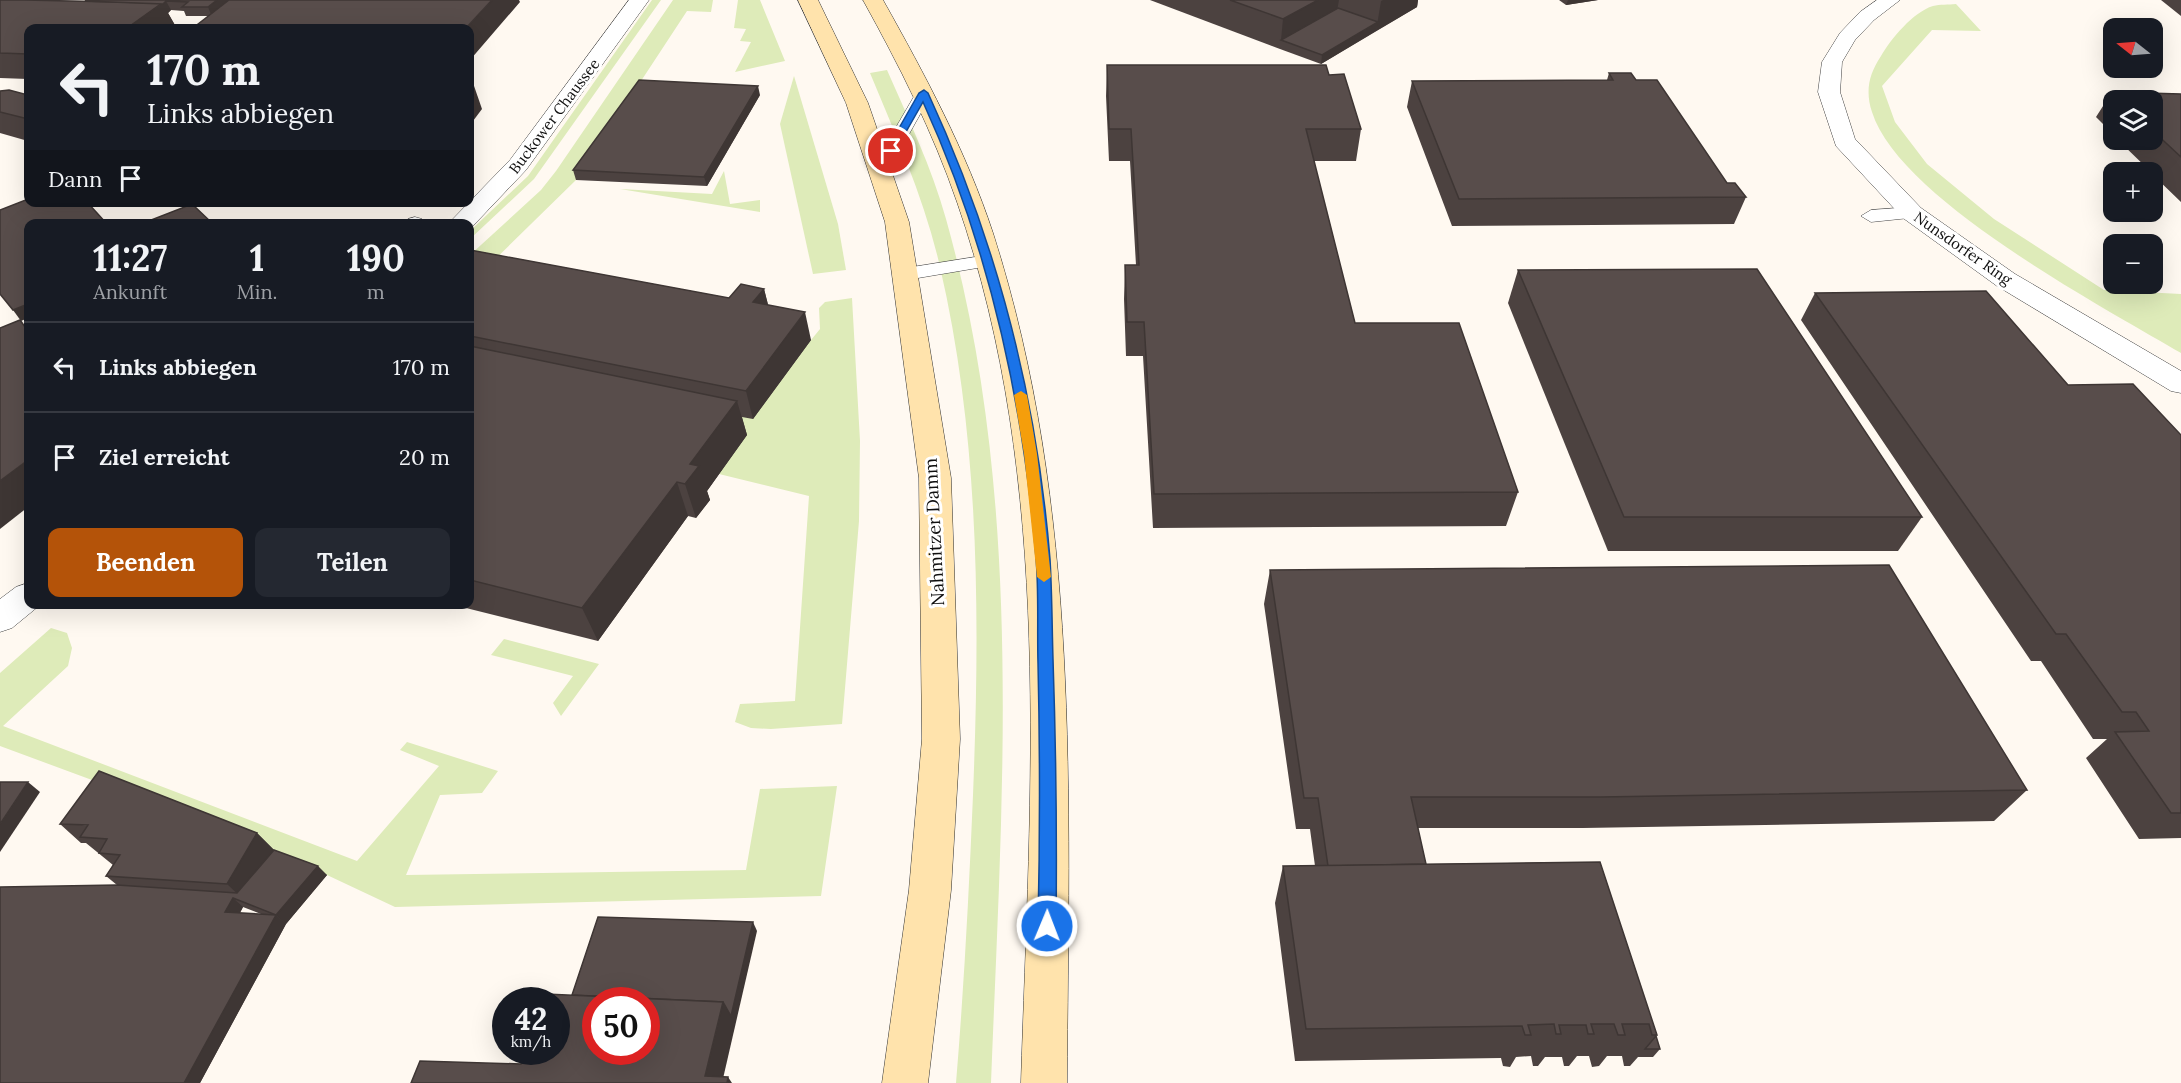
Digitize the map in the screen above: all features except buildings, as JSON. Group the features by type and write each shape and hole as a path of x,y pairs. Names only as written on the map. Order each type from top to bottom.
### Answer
{"main road":[{"name":"Nahmitzer Damm","path":"808,0 857,103 897,222 935,478 941,739 930,890 905,1083"},
{"path":"873,0 924,93 950,150 988,261 1018,382 1031,454 1043,560 1049,784 1044,1083"}],"street":[{"name":"Buckower Chaussee","path":"465,219 518,165 639,0"},
{"name":"Nunsdorfer Ring","path":"1890,0 1867,16 1847,37 1832,62 1829,92 1844,141 1912,213 2006,280 2181,384"},
{"path":"0,618 24,599"}],"lane":[{"path":"880,170 924,93"},
{"path":"1871,216 1912,213"},
{"path":"906,274 988,261"}],"green space":[{"path":"652,0 661,0 534,179 474,235 474,227 528,176"},
{"path":"673,0 713,0 711,12 687,11 576,180 478,276 474,266 474,251 541,190"},
{"path":"738,0 760,0 785,61 735,72 751,42 740,41 746,29 734,28"},
{"path":"1956,4 1981,31 1932,30 1882,86 1895,122 1927,164 1994,219 2103,289 2103,294 2181,294 2181,353 2007,248 1961,214 1921,180 1890,145 1872,112 1869,83 1885,49 1897,34 1925,9 1938,5"},
{"path":"887,70 927,162 946,219 971,325 988,432 998,540 1002,648 1000,866 991,1083 956,1083 968,903 975,729 976,596 970,463 953,332 934,242 909,168 870,73"},
{"path":"794,76 838,224 846,270 813,274 780,124"},
{"path":"724,171 730,204 760,200 760,212 620,189 712,194"},
{"path":"852,298 860,441 859,521 842,724 771,729 751,728 735,722 740,704 795,701 809,496 719,474 474,363 474,361 811,340 820,329 819,308 825,302"},
{"path":"51,628 67,633 72,648 68,666 3,726 357,861 439,766 400,750 407,742 498,771 482,793 440,795 406,875 746,870 760,789 837,786 821,896 395,907 327,875 283,859 119,790 0,746 0,673"},
{"path":"504,639 599,664 561,716 553,703 573,676 491,655"}],"slow traffic":[{"path":"1021,395 1031,454 1044,577"}],"route":[{"path":"891,151 924,93 950,150 980,233 1000,302 1018,382 1031,454 1043,560 1049,784 1047,926"}]}
